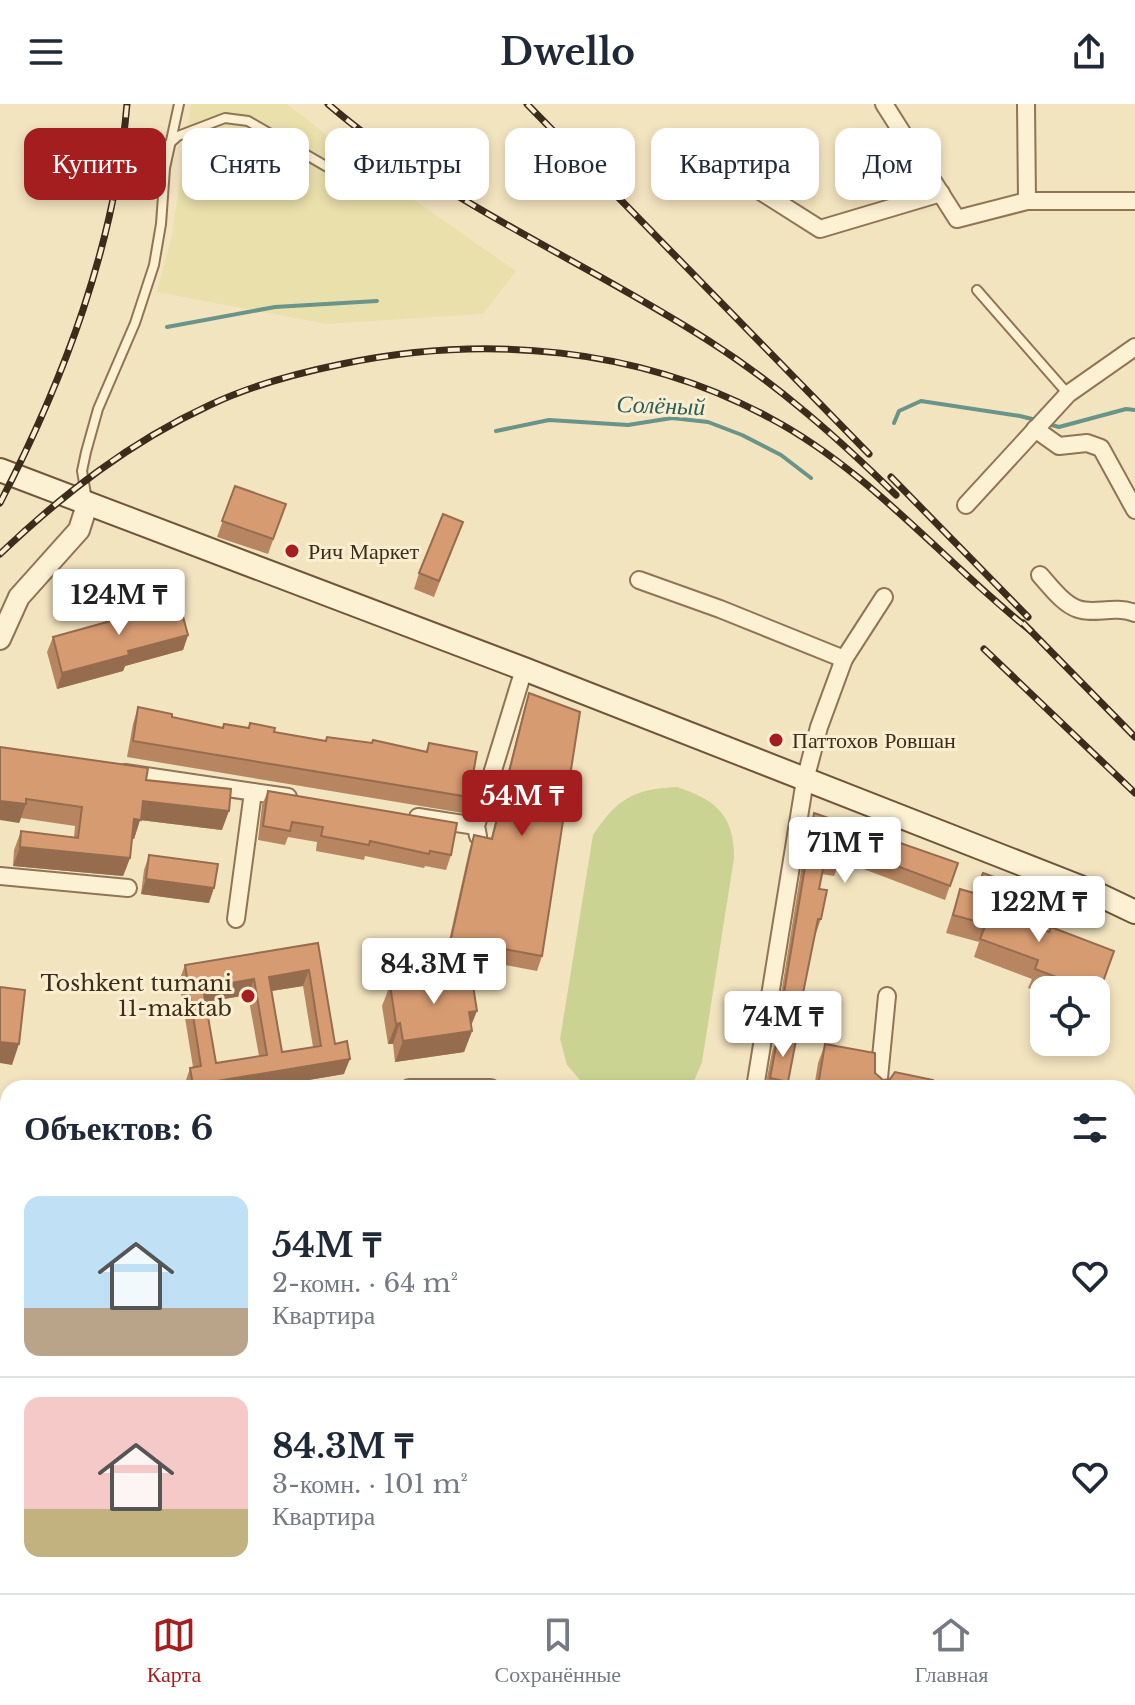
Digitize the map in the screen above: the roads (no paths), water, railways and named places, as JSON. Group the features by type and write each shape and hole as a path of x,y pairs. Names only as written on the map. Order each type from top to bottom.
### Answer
{"main road":[{"path":"0,470 524,669 1093,892 1135,912"}],"street":[{"path":"884,104 899,128"},
{"path":"1026,104 1027,201"},
{"path":"941,193 957,219 1027,201 1135,201"},
{"path":"774,200 820,229 917,200"},
{"path":"966,505 1064,399 1135,347"},
{"path":"1037,428 1059,446 1087,443 1101,448 1135,510"},
{"path":"0,639 19,597 79,530 87,505"},
{"path":"1040,575 1060,597 1078,609 1120,607 1135,613"},
{"path":"639,580 844,659"},
{"path":"756,1080 805,780 819,727 844,659 884,597"},
{"path":"402,815 477,834 524,669"},
{"path":"111,771 298,798"},
{"path":"236,919 253,792"},
{"path":"0,876 128,888"},
{"path":"879,1080 887,996"}],"lane":[{"path":"87,505 82,471 86,452 98,409 135,323 154,265 170,144 179,104"},
{"path":"170,144 178,136 225,118 248,121 325,166"},
{"path":"977,290 1064,399"}],"waterway":[{"path":"167,327 275,307 377,301"},
{"name":"Солёный","path":"894,423 899,411 921,401 1036,420"},
{"name":"Солёный","path":"1048,424 1059,427 1126,409 1135,410"},
{"name":"Солёный","path":"496,431 549,420 628,425 672,418 708,422 781,455 811,478"}],"railway":[{"path":"0,503 45,408 83,310 111,208 127,104"},
{"path":"328,104 372,139 465,201 661,312 734,358 807,413 896,495"},
{"path":"527,104 869,454"},
{"path":"0,554 73,490 125,453 152,435 242,391 309,371 396,355 506,349 561,353 668,375 720,394 806,439 873,490 1031,631"},
{"path":"891,477 1028,617"},
{"path":"1023,623 1135,737"},
{"path":"984,649 1135,793"}],"place":[{"name":"Рич Маркет","path":"292,551"},
{"name":"Паттохов Ровшан","path":"776,740"},
{"name":"Toshkent tumani 11-maktab","path":"248,996"}]}
